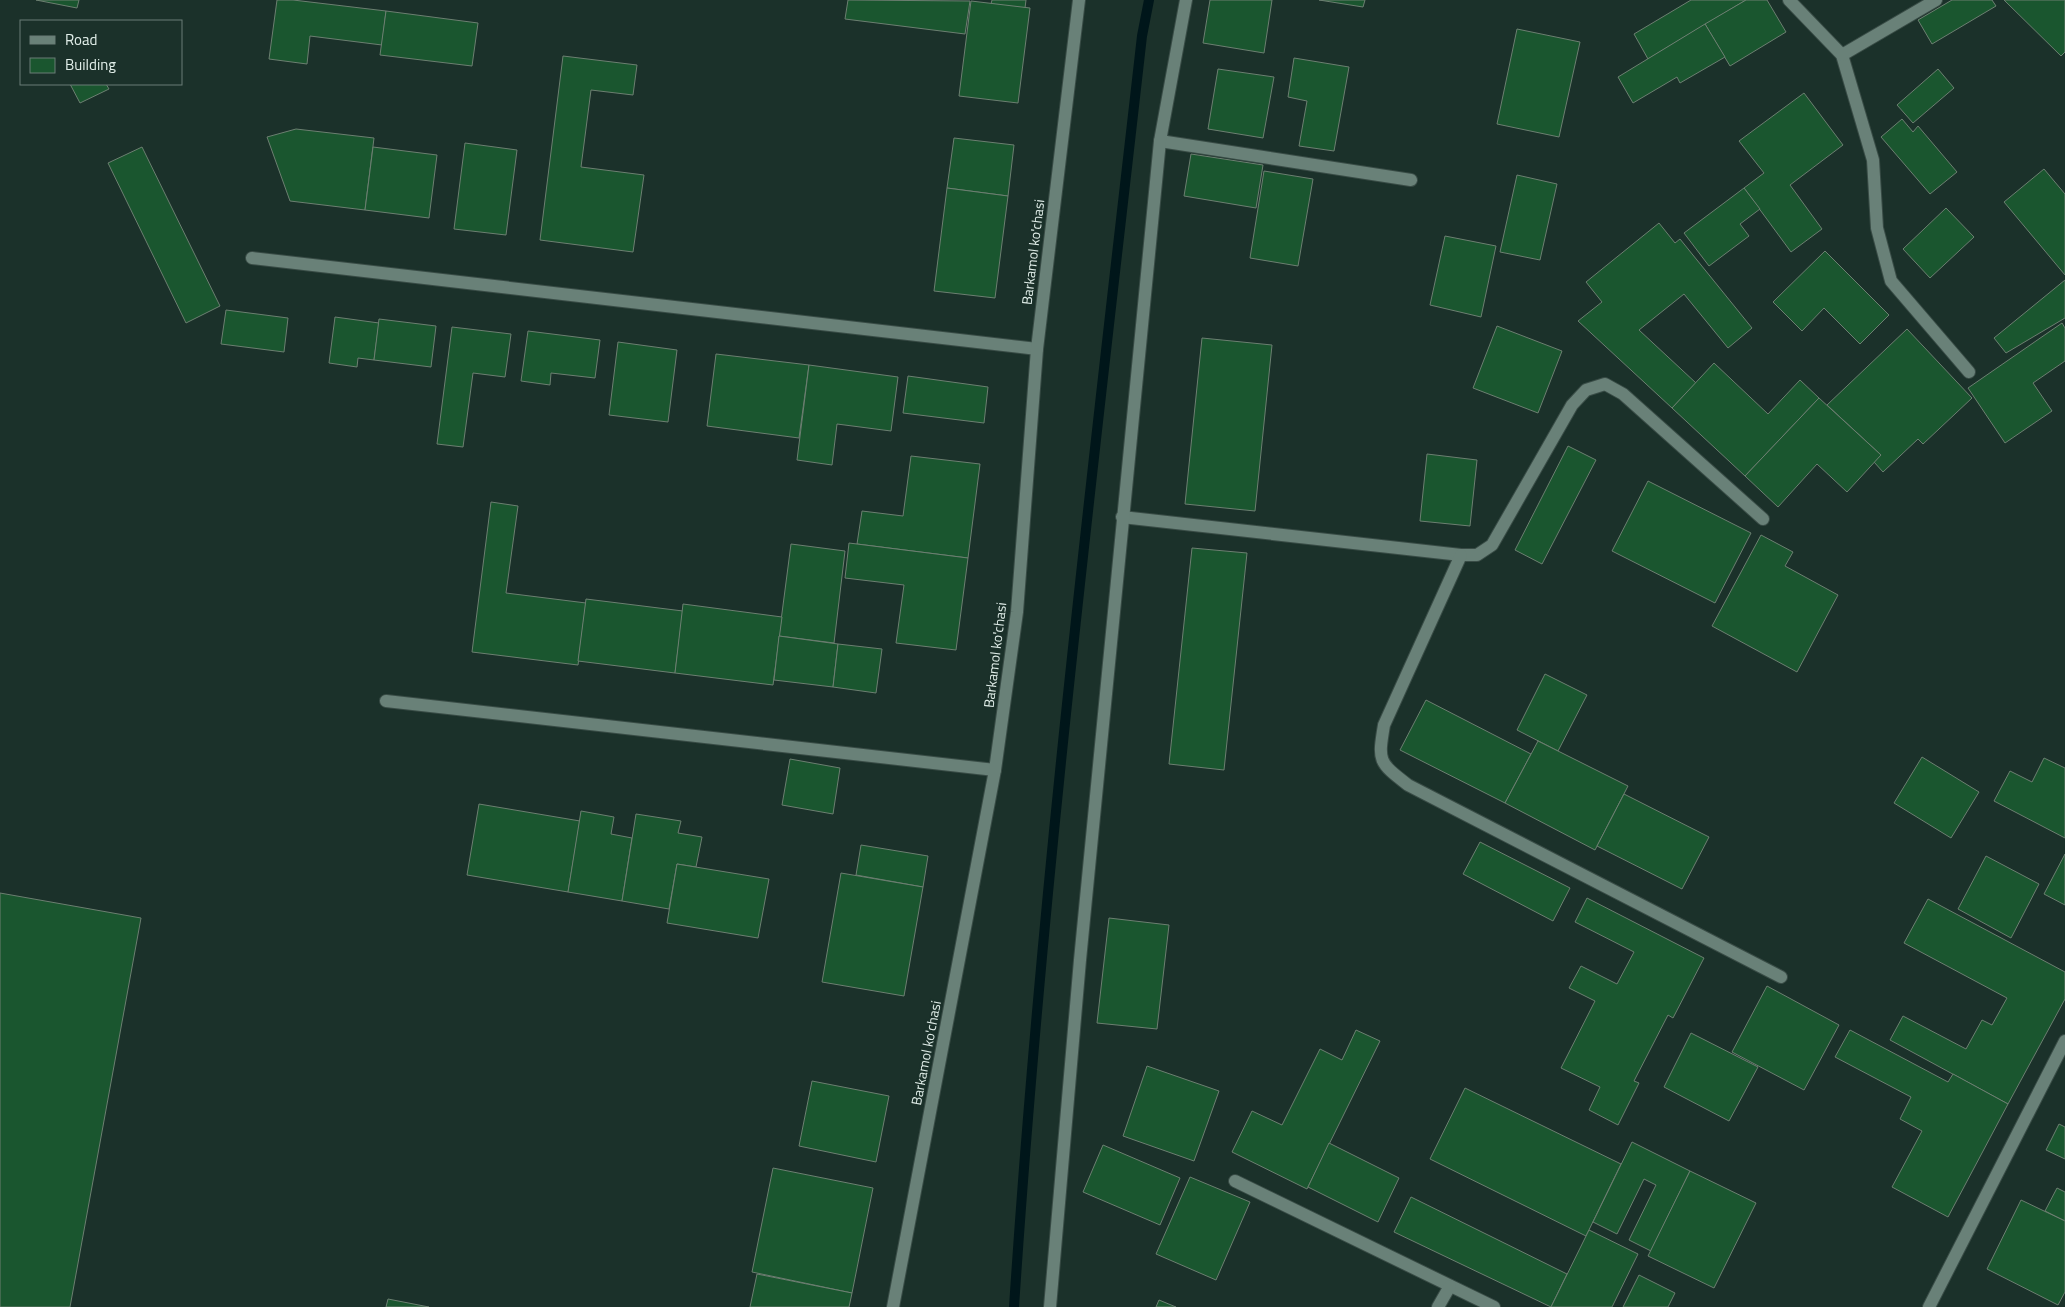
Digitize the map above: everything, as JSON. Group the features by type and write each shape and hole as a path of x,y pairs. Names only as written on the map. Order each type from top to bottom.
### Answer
{"street":[{"name":"Barkamol ko'chasi","path":"893,1307 995,770 1017,612 1036,349 1079,0"},
{"path":"1050,1307 1080,951 1160,141 1186,0"},
{"path":"1789,0 1842,56 1873,160 1877,228 1891,281 1968,372"},
{"path":"1842,56 1936,0"},
{"path":"1160,141 1411,180"},
{"path":"252,258 1036,349"},
{"path":"1122,517 1460,555 1477,555 1492,545 1505,526 1572,405 1586,390 1605,384 1624,394 1763,519"},
{"path":"1460,555 1384,725 1380,753 1388,770 1408,785 1781,977"},
{"path":"386,701 995,770"},
{"path":"1931,1306 2065,1041"},
{"path":"1234,1181 1494,1307"},
{"path":"1438,1307 1450,1286"}],"building":[{"path":"36,0 79,0 77,8"},
{"path":"277,0 293,0 386,11 382,45 310,36 307,64 269,59"},
{"path":"848,0 970,1 965,34 845,19"},
{"path":"992,0 1026,0 1025,8 991,4"},
{"path":"1210,0 1272,0 1264,53 1203,43"},
{"path":"1319,0 1365,0 1363,7"},
{"path":"1691,0 1746,0 1648,59 1634,34"},
{"path":"1746,0 1767,0 1786,32 1730,66 1705,24"},
{"path":"1952,0 1992,0 1996,6 1932,44 1918,20"},
{"path":"2004,0 2065,0 2065,52 2061,56"},
{"path":"971,1 1030,8 1018,103 959,96"},
{"path":"386,11 478,23 472,66 380,55"},
{"path":"1705,24 1725,57 1680,83 1677,77 1633,103 1618,77"},
{"path":"1517,29 1580,42 1559,137 1497,124"},
{"path":"563,56 637,65 633,95 591,90 581,167 644,175 633,252 540,240"},
{"path":"1294,58 1349,67 1334,151 1299,146 1307,101 1288,97"},
{"path":"1218,69 1274,77 1263,138 1208,129"},
{"path":"1938,69 1954,88 1913,123 1897,105"},
{"path":"71,85 107,85 109,89 80,103"},
{"path":"1804,93 1843,145 1790,185 1822,229 1791,252 1744,188 1764,173 1739,141"},
{"path":"1902,119 1913,132 1918,126 1957,172 1930,194 1881,137"},
{"path":"296,129 374,138 365,210 290,201 267,137"},
{"path":"954,138 1014,145 1008,196 947,188"},
{"path":"465,143 517,150 506,235 454,229"},
{"path":"142,147 220,306 186,323 108,163"},
{"path":"373,147 437,155 429,218 365,210"},
{"path":"1191,154 1263,165 1256,208 1184,196"},
{"path":"2044,169 2065,194 2065,275 2004,202"},
{"path":"1264,171 1313,179 1298,266 1250,258"},
{"path":"1517,175 1557,184 1540,260 1500,252"},
{"path":"947,188 1008,196 995,298 934,291"},
{"path":"1744,188 1760,209 1740,224 1749,236 1709,266 1684,233"},
{"path":"1946,208 1974,237 1930,278 1903,249"},
{"path":"1659,223 1675,243 1680,239 1752,328 1728,348 1684,294 1639,330 1696,383 1672,408 1578,321 1602,302 1586,282"},
{"path":"1445,236 1496,246 1481,317 1430,305"},
{"path":"1825,251 1889,315 1860,344 1824,308 1802,331 1773,302"},
{"path":"2065,280 2065,318 2006,353 1994,338"},
{"path":"226,310 288,318 284,352 221,344"},
{"path":"335,317 379,323 374,360 358,358 357,367 329,363"},
{"path":"379,319 436,326 431,367 374,360"},
{"path":"2062,323 2065,328 2065,361 2033,383 2052,411 2005,443 1968,388"},
{"path":"1497,326 1562,351 1538,413 1473,388"},
{"path":"452,327 511,334 505,377 473,373 463,447 437,444"},
{"path":"1907,329 1972,398 1923,444 1918,439 1883,472 1874,462 1881,455 1827,405"},
{"path":"528,331 600,340 595,378 551,373 550,385 521,381"},
{"path":"1202,338 1272,345 1255,511 1185,504"},
{"path":"618,342 677,350 668,422 609,415"},
{"path":"716,354 809,365 799,438 707,426"},
{"path":"1714,363 1768,414 1800,380 1819,398 1745,476 1672,408"},
{"path":"809,365 898,377 891,431 837,424 832,465 797,460"},
{"path":"908,376 988,387 984,423 903,413"},
{"path":"1819,398 1881,455 1847,492 1817,464 1778,507 1745,476"},
{"path":"1568,446 1596,460 1542,564 1515,550"},
{"path":"1427,454 1477,460 1470,526 1420,521"},
{"path":"911,456 980,464 968,558 857,544 862,511 903,516"},
{"path":"1648,481 1751,533 1715,603 1612,551"},
{"path":"491,502 518,506 506,593 586,603 578,665 472,652"},
{"path":"1761,535 1793,552 1785,566 1838,595 1797,672 1712,626"},
{"path":"849,543 968,558 956,650 896,643 904,585 845,578"},
{"path":"791,544 845,551 834,643 779,636"},
{"path":"1192,548 1247,553 1224,770 1169,764"},
{"path":"586,599 683,611 675,673 578,661"},
{"path":"683,604 782,617 773,685 675,673"},
{"path":"779,636 838,644 833,687 774,680"},
{"path":"838,644 882,649 876,693 833,687"},
{"path":"1545,674 1587,695 1558,751 1517,730"},
{"path":"1426,700 1531,754 1505,803 1400,750"},
{"path":"1538,741 1628,786 1595,850 1505,803"},
{"path":"1922,757 1979,792 1951,838 1894,803"},
{"path":"2044,758 2065,768 2065,838 1994,801 2010,771 2032,782"},
{"path":"790,759 840,768 833,814 782,805"},
{"path":"1624,794 1709,837 1682,889 1597,846"},
{"path":"479,804 580,821 568,892 467,875"},
{"path":"581,811 614,817 611,834 632,838 622,901 568,892"},
{"path":"636,814 681,821 678,833 702,837 696,867 677,864 669,909 622,901"},
{"path":"1480,842 1570,888 1553,921 1463,874"},
{"path":"861,845 928,856 923,887 856,875"},
{"path":"2065,854 2065,905 2044,894"},
{"path":"1986,856 2039,884 2011,938 1958,909"},
{"path":"677,864 769,879 758,938 667,923"},
{"path":"841,873 923,887 904,996 822,982"},
{"path":"0,893 141,918 70,1307 0,1307"},
{"path":"1587,898 1704,958 1673,1018 1668,1015 1634,1081 1639,1083 1618,1125 1589,1110 1600,1087 1561,1068 1595,1001 1569,988 1581,966 1617,984 1634,952 1575,922"},
{"path":"1928,899 2065,972 2065,999 2008,1104 1890,1040 1903,1016 1966,1049 1982,1020 1992,1025 2007,998 1904,943"},
{"path":"1109,918 1169,925 1157,1029 1097,1023"},
{"path":"1767,986 1839,1025 1804,1090 1732,1052"},
{"path":"1356,1030 1380,1041 1307,1189 1232,1152 1252,1111 1282,1125 1320,1049 1342,1060"},
{"path":"1850,1030 1948,1082 1953,1074 2008,1104 1948,1217 1892,1187 1922,1131 1900,1119 1911,1097 1835,1057"},
{"path":"1691,1033 1758,1067 1729,1121 1664,1087"},
{"path":"1147,1066 1219,1091 1194,1161 1123,1136"},
{"path":"812,1081 889,1096 876,1162 799,1146"},
{"path":"1465,1088 1621,1164 1586,1236 1430,1159"},
{"path":"2059,1124 2065,1127 2065,1159 2046,1150"},
{"path":"1632,1142 1690,1171 1651,1251 1629,1240 1656,1185 1644,1179 1617,1234 1593,1222"},
{"path":"1329,1143 1399,1178 1378,1222 1308,1187"},
{"path":"1103,1145 1180,1178 1160,1225 1083,1192"},
{"path":"773,1168 873,1188 852,1293 752,1272"},
{"path":"1690,1171 1756,1203 1714,1288 1648,1256"},
{"path":"1190,1177 1250,1202 1216,1280 1156,1254"},
{"path":"2057,1188 2065,1192 2065,1221 2045,1211"},
{"path":"1411,1197 1567,1274 1551,1307 1394,1232"},
{"path":"2021,1200 2065,1221 2065,1292 2058,1305 1987,1269"},
{"path":"1589,1230 1638,1254 1612,1307 1551,1307"},
{"path":"757,1274 852,1293 849,1307 750,1307"},
{"path":"1639,1275 1675,1293 1668,1307 1623,1307"},
{"path":"388,1299 429,1307 386,1307"},
{"path":"1159,1300 1176,1307 1156,1307"}],"waterway":[{"path":"1014,1307 1039,989 1070,671 1142,36 1149,0"}]}
